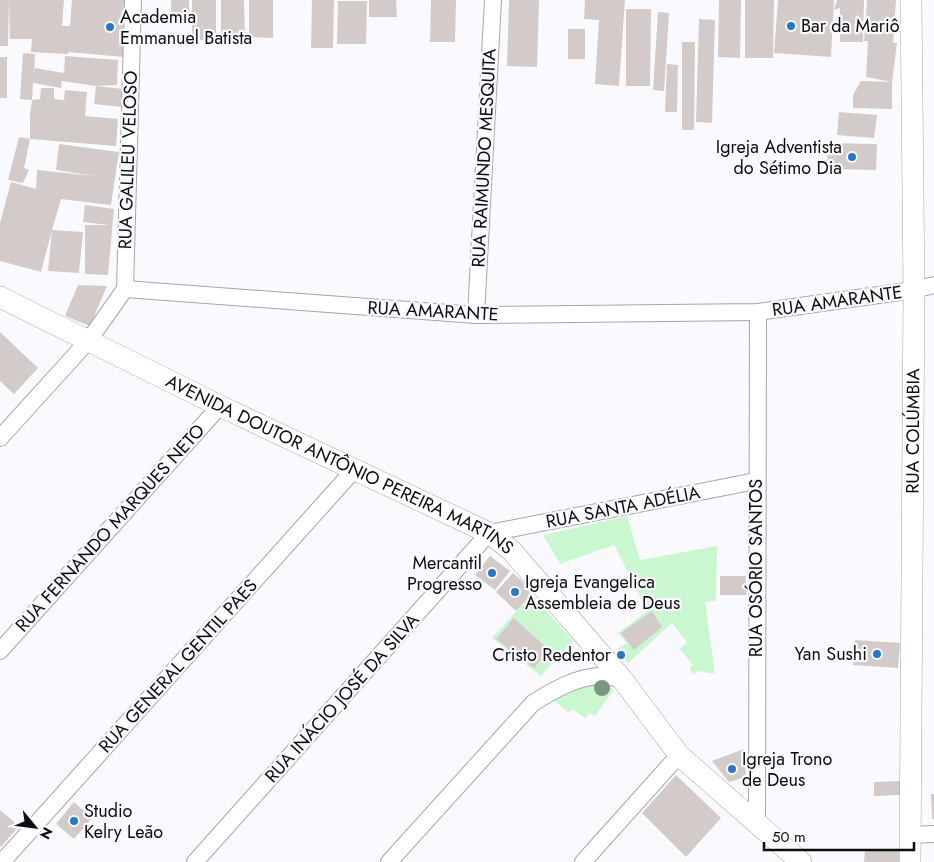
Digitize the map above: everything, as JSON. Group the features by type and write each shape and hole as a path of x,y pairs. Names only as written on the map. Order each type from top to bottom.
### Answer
{"street":[{"name":"RUA GALILEU VELOSO","path":"125,289 133,0"},
{"name":"RUA RAIMUNDO MESQUITA","path":"476,315 492,0"},
{"name":"RUA COLÚMBIA","path":"910,862 924,288 911,0"},
{"name":"RUA AMARANTE","path":"125,289 476,315 758,312 924,288"},
{"path":"0,438 89,340 125,289"},
{"name":"AVENIDA DOUTOR ANTÔNIO PEREIRA MARTINS","path":"0,297 220,406 489,533 512,551 622,679 679,754 756,823 790,859"},
{"name":"RUA OSÓRIO SANTOS","path":"756,823 758,312"},
{"name":"RUA FERNANDO MARQUES NETO","path":"0,651 220,406"},
{"name":"RUA GENERAL GENTIL PAES","path":"2,862 354,470"},
{"name":"RUA SANTA ADÉLIA","path":"489,533 756,481"},
{"name":"RUA INÁCIO JOSÉ DA SILVA","path":"195,862 489,533"},
{"path":"389,862 533,703 549,693 584,678 600,676 622,679"},
{"path":"583,862 679,754"},
{"path":"911,835 934,834"}],"green space":[{"path":"627,516 640,560 717,546 716,601 705,602 715,674 697,671 694,675 689,669 693,665 680,649 687,642 672,623 628,663 616,650 627,643 618,633 647,611 614,545 560,564 543,535"},
{"path":"532,594 573,641 541,676 492,638"},
{"path":"586,684 610,684 613,691 595,716 590,713 585,718 572,709 569,713 552,699"}],"building":[{"path":"0,0 9,0 8,46 0,46"},
{"path":"9,0 64,0 62,26 70,26 72,0 127,0 124,57 68,52 68,54 31,52 32,39 10,39"},
{"path":"171,0 189,0 189,20 172,21"},
{"path":"192,0 216,0 216,40 192,40"},
{"path":"221,0 244,0 245,43 221,44"},
{"path":"249,0 273,0 273,38 249,37"},
{"path":"312,0 334,0 333,48 311,48"},
{"path":"369,0 396,0 397,17 369,17"},
{"path":"431,0 456,0 455,42 430,42"},
{"path":"509,0 539,0 537,67 507,66"},
{"path":"585,0 625,0 619,86 595,84 599,20 584,19"},
{"path":"719,0 741,0 740,58 718,57"},
{"path":"745,0 774,0 773,58 745,58"},
{"path":"778,0 834,0 831,57 774,53"},
{"path":"837,0 864,0 863,42 840,42 840,8 834,10"},
{"path":"867,0 896,0 893,43 897,43 892,82 866,77 868,41 864,41"},
{"path":"338,1 367,1 366,44 337,44"},
{"path":"626,9 651,9 650,86 626,86"},
{"path":"658,12 669,13 664,91 653,90"},
{"path":"699,19 715,20 712,123 696,122"},
{"path":"568,29 585,29 585,59 568,59"},
{"path":"682,42 695,42 694,130 682,130"},
{"path":"23,53 35,54 34,75 35,68 64,73 65,56 118,60 117,85 96,86 62,81 61,88 33,83 32,100 20,99"},
{"path":"0,57 7,57 7,98 0,98"},
{"path":"667,64 678,65 677,112 665,112"},
{"path":"861,81 892,82 892,109 853,108 853,95"},
{"path":"96,86 123,89 121,107 94,104"},
{"path":"41,88 54,88 54,99 64,100 65,90 87,92 85,116 118,119 116,146 30,139 32,100 40,99"},
{"path":"839,112 877,115 874,138 837,135"},
{"path":"19,137 30,139 24,168 29,170 23,183 8,180"},
{"name":"Igreja Adventista do Sétimo Dia","path":"827,143 877,144 876,170 828,169"},
{"path":"59,144 119,152 111,205 61,199 41,272 0,261 0,223 11,182 36,189 37,170 95,176 56,170"},
{"path":"85,205 114,209 108,275 85,274 85,225 109,225 83,222"},
{"path":"52,230 83,232 79,273 48,271"},
{"path":"78,285 107,286 90,326 65,316"},
{"path":"0,332 38,368 14,394 0,381"},
{"name":"Mercantil Progresso","path":"490,556 510,571 495,590 475,575"},
{"name":"Igreja Evangelica Assembleia de Deus","path":"513,573 534,592 516,611 496,592"},
{"path":"720,576 746,576 746,595 720,595"},
{"path":"652,611 662,627 634,650 621,633"},
{"path":"514,618 549,650 534,668 496,639"},
{"name":"Yan Sushi","path":"855,640 900,643 898,668 853,665"},
{"name":"Igreja Trono de Deus","path":"744,749 746,777 729,782 712,761"},
{"path":"676,775 721,818 686,857 642,813"},
{"path":"900,781 901,795 874,796 874,782"},
{"path":"931,794 934,794 934,819 932,819"},
{"name":"Studio Kelry Leão","path":"74,802 92,818 74,839 56,824"},
{"path":"0,810 19,826 1,847 0,846"},
{"path":"865,850 899,851 899,862 864,862"}],"place":[{"name":"Bar da Mariô","path":"791,26"},
{"name":"Academia Emmanuel Batista","path":"110,27"},
{"name":"Igreja Adventista do Sétimo Dia","path":"852,157"},
{"name":"Mercantil Progresso","path":"492,573"},
{"name":"Igreja Evangelica Assembleia de Deus","path":"515,592"},
{"name":"Yan Sushi","path":"877,654"},
{"name":"Cristo Redentor","path":"621,655"},
{"name":"Igreja Trono de Deus","path":"732,769"},
{"name":"Studio Kelry Leão","path":"74,821"}]}
